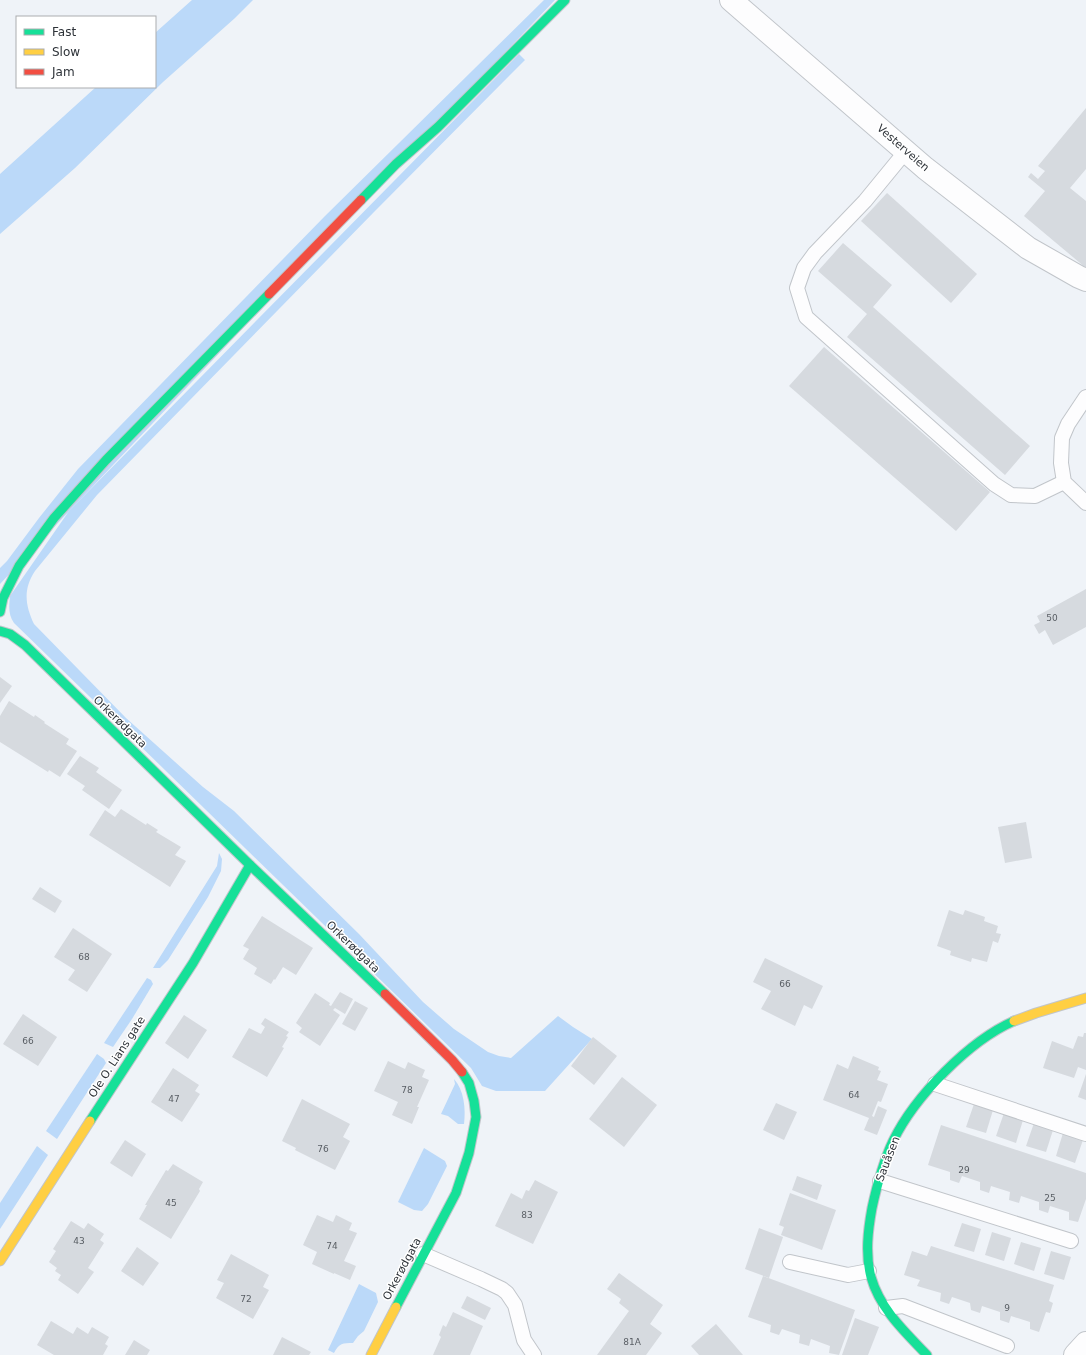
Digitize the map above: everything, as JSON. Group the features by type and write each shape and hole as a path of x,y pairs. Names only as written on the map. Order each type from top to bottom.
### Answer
{"street":[{"path":"0,612 3,598 18,566 54,518 106,460 396,164 438,127 565,0"},
{"name":"Vesterveien","path":"731,0 925,168 1028,248 1086,280"},
{"name":"Orkerødgata","path":"0,631 10,634 25,645 250,865 340,950 452,1060 465,1075 474,1101 476,1117 469,1153 456,1193 371,1355"},
{"name":"Ole O. Lians gate","path":"0,1261 193,963 250,865"},
{"name":"Sauåsen","path":"928,1355 899,1327 886,1308 874,1286 870,1271 869,1224 880,1180 894,1139 910,1114 950,1066 990,1034 1034,1013 1086,998"},
{"path":"1075,1355 1086,1343"}],"lane":[{"path":"906,151 865,201 815,253 804,268 797,288 806,317 994,484 1011,494 1035,496 1064,482"},
{"path":"1086,397 1068,424 1062,438 1061,463 1064,482 1086,503"},
{"path":"935,1084 1086,1134"},
{"path":"880,1180 1071,1241"},
{"path":"423,1254 481,1279 507,1293 515,1305 524,1340 534,1355"},
{"path":"790,1262 848,1275 870,1271"},
{"path":"886,1308 903,1306 1007,1346"}],"shaded area":[{"path":"192,0 253,0 163,82 75,168 0,234 0,174 95,88 156,88 156,32"},
{"path":"544,0 555,0 0,584 0,568 78,469 325,216"},
{"path":"519,54 525,60 97,495 35,571 27,591 27,604 34,624 126,718 203,787 234,811 359,934 423,1002 454,1029 488,1052 511,1058 558,1016 592,1039 545,1091 496,1091 482,1086 471,1068 14,623 9,607 10,596 69,511"},
{"path":"219,853 222,859 221,871 208,897 168,960 160,968 153,968 217,866"},
{"path":"147,978 151,980 153,984 132,1019 113,1047 104,1043"},
{"path":"97,1054 104,1059 106,1063 57,1139 46,1131"},
{"path":"454,1079 464,1100 464,1124 458,1124 448,1116 441,1114 455,1084"},
{"path":"37,1146 48,1155 0,1229 0,1203"},
{"path":"424,1148 445,1161 447,1166 428,1204 422,1211 414,1210 398,1202"},
{"path":"359,1284 376,1293 378,1302 364,1331 353,1343 342,1344 334,1353 328,1350"}],"building":[{"path":"1086,108 1086,169 1070,188 1086,201 1086,268 1024,216 1045,191 1028,177 1031,173 1038,179 1045,171 1038,166"},
{"path":"887,193 977,274 951,303 861,221"},
{"path":"843,243 892,285 873,307 1030,446 1005,475 847,337 867,314 818,271"},
{"path":"824,347 990,492 956,531 789,386"},
{"path":"1086,589 1086,627 1053,645 1045,630 1039,634 1034,625 1040,622 1037,616"},
{"path":"0,677 12,686 0,703"},
{"path":"9,701 34,717 35,715 45,722 44,723 69,739 66,744 77,751 60,777 49,770 48,772 0,742 0,716"},
{"path":"80,756 99,768 96,772 122,790 109,809 82,790 85,786 67,774"},
{"path":"121,809 146,825 147,823 158,830 156,832 181,847 175,855 186,861 170,887 89,835 105,810 115,817"},
{"path":"1026,822 1032,858 1005,863 998,827"},
{"path":"40,887 62,901 55,913 32,899"},
{"path":"949,910 963,915 965,910 985,917 984,921 998,926 996,933 1001,934 998,943 993,941 987,962 972,958 971,962 950,955 951,951 937,946"},
{"path":"262,916 313,948 296,975 283,967 271,984 254,974 257,968 243,959 249,949 243,946"},
{"path":"73,928 112,954 87,992 68,980 75,970 54,957"},
{"path":"765,958 823,986 812,1009 804,1005 795,1026 761,1009 771,991 753,982"},
{"path":"340,992 353,999 345,1014 335,1008 333,1010 340,1015 320,1046 299,1032 302,1028 296,1023 315,993 330,1003 329,1005 331,1006"},
{"path":"355,1001 368,1008 355,1031 342,1024"},
{"path":"23,1014 57,1037 38,1066 3,1044"},
{"path":"184,1015 207,1030 188,1059 165,1043"},
{"path":"265,1018 289,1032 286,1036 288,1037 282,1047 284,1048 267,1077 232,1057 249,1028 261,1034 265,1027 261,1024"},
{"path":"1084,1033 1086,1033 1086,1070 1078,1067 1074,1078 1043,1068 1052,1041 1073,1049 1078,1036 1083,1037"},
{"path":"593,1037 617,1056 594,1085 571,1066"},
{"path":"853,1056 879,1067 878,1070 881,1071 877,1080 888,1084 881,1102 878,1101 872,1116 874,1117 878,1106 887,1110 877,1135 864,1130 869,1118 823,1100 837,1064 848,1069"},
{"path":"388,1061 405,1069 408,1062 425,1070 422,1077 429,1080 417,1107 419,1107 412,1124 392,1115 398,1102 374,1091"},
{"path":"173,1068 199,1085 195,1091 200,1094 182,1122 151,1102"},
{"path":"1086,1074 1086,1100 1078,1097"},
{"path":"622,1077 657,1105 624,1147 589,1119"},
{"path":"302,1099 350,1124 343,1137 350,1141 335,1170 295,1150 296,1148 282,1141"},
{"path":"776,1103 797,1112 784,1140 763,1130"},
{"path":"974,1104 993,1110 986,1133 966,1127"},
{"path":"1004,1113 1023,1120 1016,1143 996,1136"},
{"path":"1034,1123 1053,1130 1046,1152 1026,1146"},
{"path":"941,1125 1086,1173 1086,1199 1078,1222 1069,1220 1069,1212 1050,1206 1048,1213 1039,1210 1039,1202 1021,1196 1019,1203 1009,1200 1010,1192 991,1186 989,1193 980,1190 980,1182 962,1176 959,1183 950,1180 950,1172 928,1165"},
{"path":"1063,1133 1083,1140 1075,1163 1056,1156"},
{"path":"125,1140 146,1154 132,1177 110,1163"},
{"path":"173,1164 203,1182 199,1189 200,1191 171,1239 139,1219 147,1205 145,1205 166,1170 168,1171"},
{"path":"797,1176 822,1185 817,1200 792,1190"},
{"path":"535,1180 558,1192 533,1244 495,1226 511,1193 522,1199 526,1190 529,1191"},
{"path":"790,1193 836,1210 822,1250 781,1235 784,1227 779,1225"},
{"path":"317,1215 333,1222 336,1215 352,1223 349,1230 357,1233 344,1261 356,1266 350,1280 312,1264 317,1252 303,1245"},
{"path":"71,1221 84,1229 88,1223 104,1234 100,1240 104,1243 88,1268 94,1272 78,1294 58,1280 61,1275 55,1271 57,1268 49,1262 56,1251 53,1249"},
{"path":"962,1223 981,1229 974,1252 954,1246"},
{"path":"759,1228 783,1237 769,1278 745,1269"},
{"path":"992,1232 1011,1238 1004,1261 985,1255"},
{"path":"1021,1242 1041,1248 1034,1271 1014,1264"},
{"path":"931,1246 1054,1285 1049,1301 1053,1303 1050,1313 1046,1312 1039,1332 1030,1329 1030,1322 1011,1316 1009,1323 1000,1320 1000,1312 982,1306 980,1313 971,1310 970,1303 952,1297 949,1304 940,1301 941,1293 917,1286 920,1280 904,1275 912,1251 927,1256"},
{"path":"137,1247 159,1263 143,1286 121,1271"},
{"path":"1051,1251 1071,1257 1064,1280 1044,1274"},
{"path":"231,1254 269,1275 263,1287 269,1290 253,1319 216,1298 224,1283 217,1280"},
{"path":"619,1273 663,1305 650,1324 662,1333 646,1355 597,1355 629,1311 619,1303 621,1299 607,1289"},
{"path":"763,1276 855,1310 839,1355 829,1353 830,1346 811,1339 809,1346 799,1343 800,1335 782,1329 779,1335 770,1332 771,1325 748,1317"},
{"path":"467,1296 491,1308 485,1320 461,1308"},
{"path":"453,1312 483,1326 470,1355 433,1355 441,1337 439,1335 443,1325 446,1327"},
{"path":"855,1318 879,1327 868,1355 842,1355"},
{"path":"51,1321 73,1334 77,1327 88,1334 92,1327 109,1337 105,1344 108,1346 103,1355 54,1355 37,1345"},
{"path":"716,1324 743,1355 699,1355 691,1346"},
{"path":"282,1337 311,1352 309,1355 273,1355"},
{"path":"134,1340 150,1350 147,1355 125,1355"}],"traffic: fast":[{"path":"361,200 396,164 438,127 565,0"},
{"path":"0,612 3,598 19,566 54,518 106,460 269,294"},
{"path":"0,631 10,634 25,645 250,865 385,994"},
{"path":"90,1121 193,963 250,865"},
{"path":"927,1355 902,1329 887,1310 875,1289 871,1277 868,1260 868,1233 878,1182 893,1141 915,1106 929,1089 962,1056 979,1042 1014,1021"},
{"path":"396,1307 456,1193 469,1153 476,1117 474,1101 469,1083 462,1072"}],"traffic: slow":[{"path":"1014,1021 1086,998"},
{"path":"0,1261 90,1121"},
{"path":"371,1355 396,1307"}],"traffic: jam":[{"path":"269,294 361,200"},
{"path":"385,994 452,1060 462,1072"}]}
